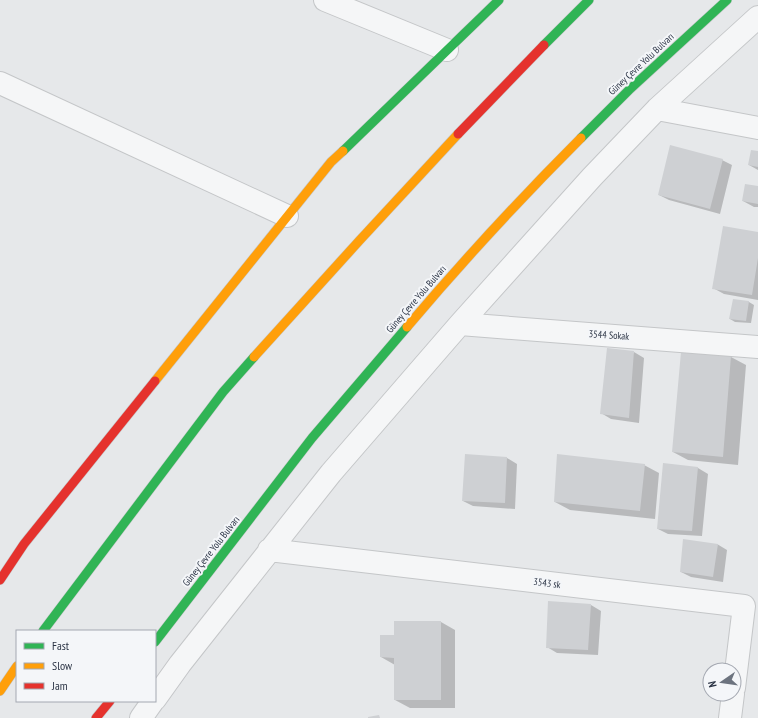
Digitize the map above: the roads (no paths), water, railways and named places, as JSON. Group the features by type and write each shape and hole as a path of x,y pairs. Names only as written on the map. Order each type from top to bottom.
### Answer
{"main road":[{"path":"0,580 24,544 331,162 499,0"},
{"path":"44,630 223,392 359,241 486,104 589,0"},
{"name":"Güney Çevre Yolu Bulvarı","path":"156,641 312,438 445,282 545,174 628,90 727,0"},
{"path":"0,691 16,667"},
{"path":"96,718 109,702"}],"street":[{"path":"325,0 446,50"},
{"path":"156,697 180,664 331,473 460,324 592,177 657,109 758,17"},
{"path":"0,82 287,216"},
{"path":"657,109 758,128"},
{"name":"3544 Sokak","path":"460,324 758,346"},
{"name":"3543 sk","path":"269,550 744,606 737,662"},
{"path":"141,718 153,702"},
{"path":"730,718 732,702"}]}
